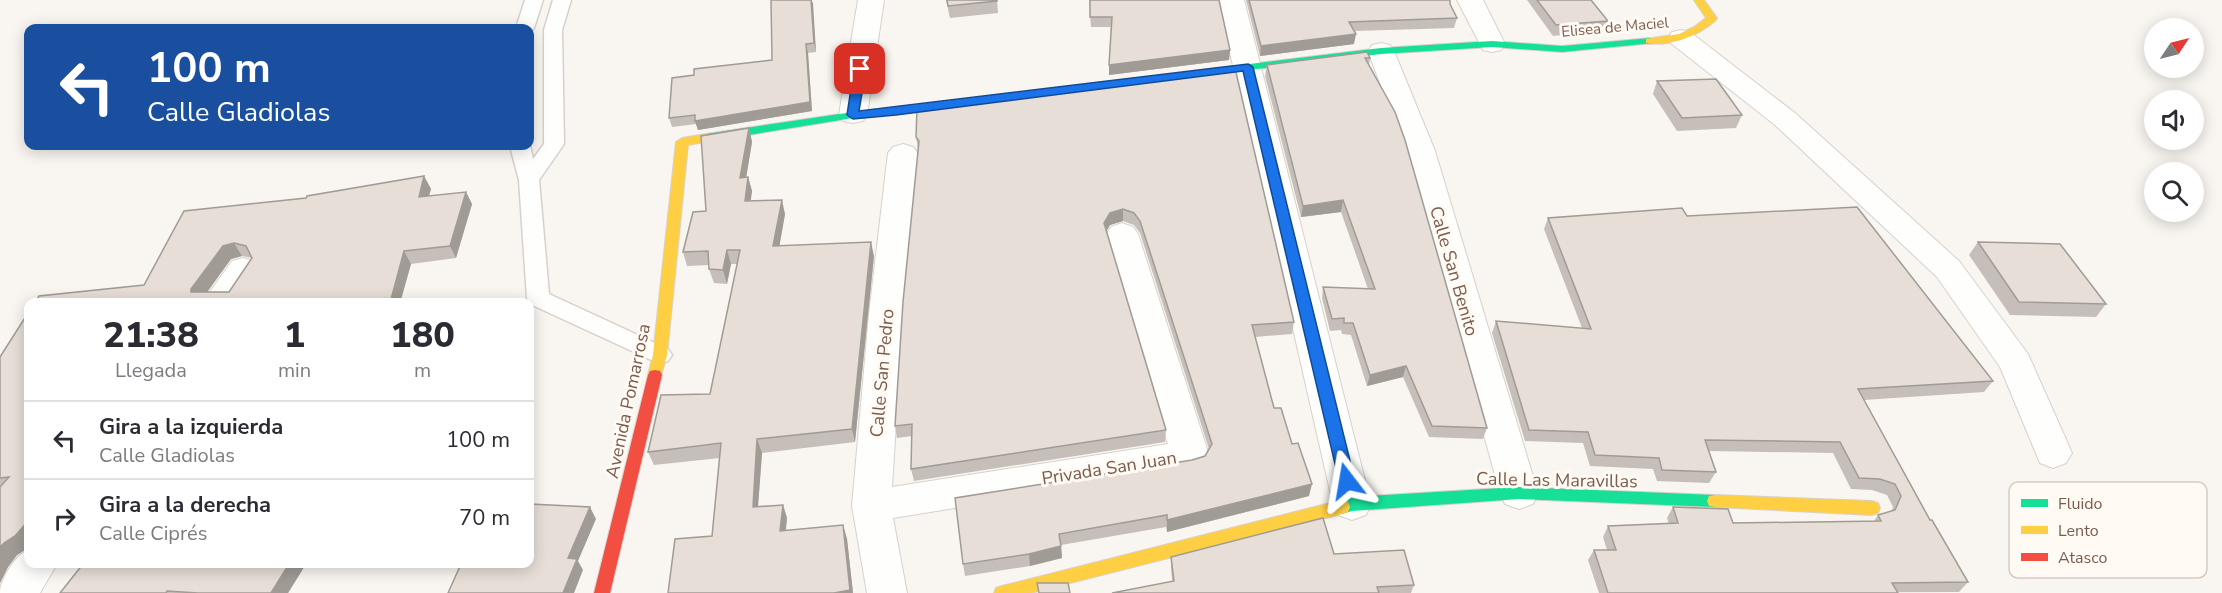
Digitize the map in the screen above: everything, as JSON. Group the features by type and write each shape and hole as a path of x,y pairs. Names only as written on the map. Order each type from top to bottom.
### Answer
{"street":[{"path":"871,0 853,115 978,101"},
{"path":"1231,0 1352,504"},
{"path":"1470,0 1492,44"},
{"name":"Elisea de Maciel","path":"1178,76 1381,51 1492,44 1562,49 1681,38 1701,29 1712,18 1699,0"},
{"path":"1681,38 1785,119 1948,269 2016,363 2053,453"},
{"name":"Calle San Benito","path":"1381,51 1420,151 1519,493"},
{"name":"Avenida Pomarrosa","path":"602,593 660,355 682,142 853,115"},
{"name":"Calle San Pedro","path":"887,593 871,506 886,314 903,153"},
{"name":"Privada San Juan","path":"871,506 1190,455 1122,234"},
{"path":"223,298 243,269"},
{"name":"Calle Las Maravillas","path":"1002,593 1352,504 1519,493 1872,508"},
{"path":"17,593 34,568"}],"lane":[{"path":"526,24 534,0"},
{"path":"529,180 554,144 553,30 562,0"},
{"path":"534,30 553,30"},
{"path":"521,150 529,180 538,298 660,355"}],"building":[{"path":"771,0 811,0 814,43 806,44 810,102 695,121 695,115 669,118 672,78 694,75 694,69 772,60"},
{"path":"947,0 997,0 997,1 948,6"},
{"path":"1090,0 1219,0 1230,50 1109,65 1112,17 1090,17"},
{"path":"1249,0 1450,0 1457,18 1349,22 1356,34 1261,46"},
{"path":"1537,0 1591,0 1608,21 1556,25"},
{"path":"1367,52 1370,58 1365,58 1395,112 1405,140 1487,428 1432,426 1406,366 1370,375 1353,323 1344,323 1344,318 1332,319 1323,287 1375,289 1343,200 1303,206 1267,65"},
{"path":"1235,68 1294,322 1252,325 1274,408 1281,408 1292,444 1298,443 1312,484 1167,520 1167,515 1059,534 1061,546 1029,554 963,564 955,498 1192,460 1205,456 1212,444 1140,221 1134,213 1123,209 1110,213 1104,223 1166,430 911,469 912,424 895,426 903,302 919,141 916,137 917,108"},
{"path":"1716,79 1742,115 1682,118 1657,81"},
{"path":"749,128 740,178 748,177 745,201 782,200 773,246 871,242 852,429 757,439 753,507 783,505 780,531 843,525 850,590 834,593 668,593 675,539 712,536 721,443 648,452 661,395 710,394 740,250 727,250 723,270 709,269 708,251 683,252 693,212 706,211 701,136"},
{"path":"424,176 419,197 466,192 450,246 404,251 391,298 38,298 39,296 144,285 184,211 306,198","holes":["234,243 246,246 252,258 229,292 191,292 223,246"]},
{"path":"1857,207 1993,381 1858,389 1930,520 1968,582 1892,583 1898,593 1608,593 1594,550 1616,550 1608,526 1678,523 1673,507 1728,509 1733,523 1881,521 1878,515 1895,510 1901,496 1895,484 1880,479 1859,478 1840,442 1705,440 1716,472 1662,470 1659,458 1595,455 1588,432 1529,430 1496,321 1591,329 1548,218 1682,208 1687,216"},
{"path":"1978,242 2060,244 2106,304 2019,302"},
{"path":"24,319 24,526 0,547 0,487 9,477 0,478 0,357"},
{"path":"534,504 590,507 568,558 577,559 563,593 448,593 459,568 534,568"},
{"path":"1323,518 1334,554 1404,550 1414,585 1377,587 1379,593 1112,593 1174,581 1171,557"},
{"path":"80,568 287,568 271,593 167,591 166,593 60,593"},
{"path":"1037,583 1068,583 1070,593 1039,593"}],"traffic: fast":[{"path":"1192,74 1381,51 1492,44 1562,49 1650,41"},
{"path":"706,138 853,115 962,103"},
{"path":"1342,507 1352,504 1519,493 1715,501"}],"traffic: slow":[{"path":"1650,41 1683,36 1705,24 1712,18 1699,0"},
{"path":"655,375 660,355 682,142 706,138"},
{"path":"1715,501 1872,508"},
{"path":"1002,593 1342,507"}],"traffic: jam":[{"path":"602,593 655,375"}],"route":[{"path":"860,69 853,115 896,112 1248,67 1347,481"}]}
